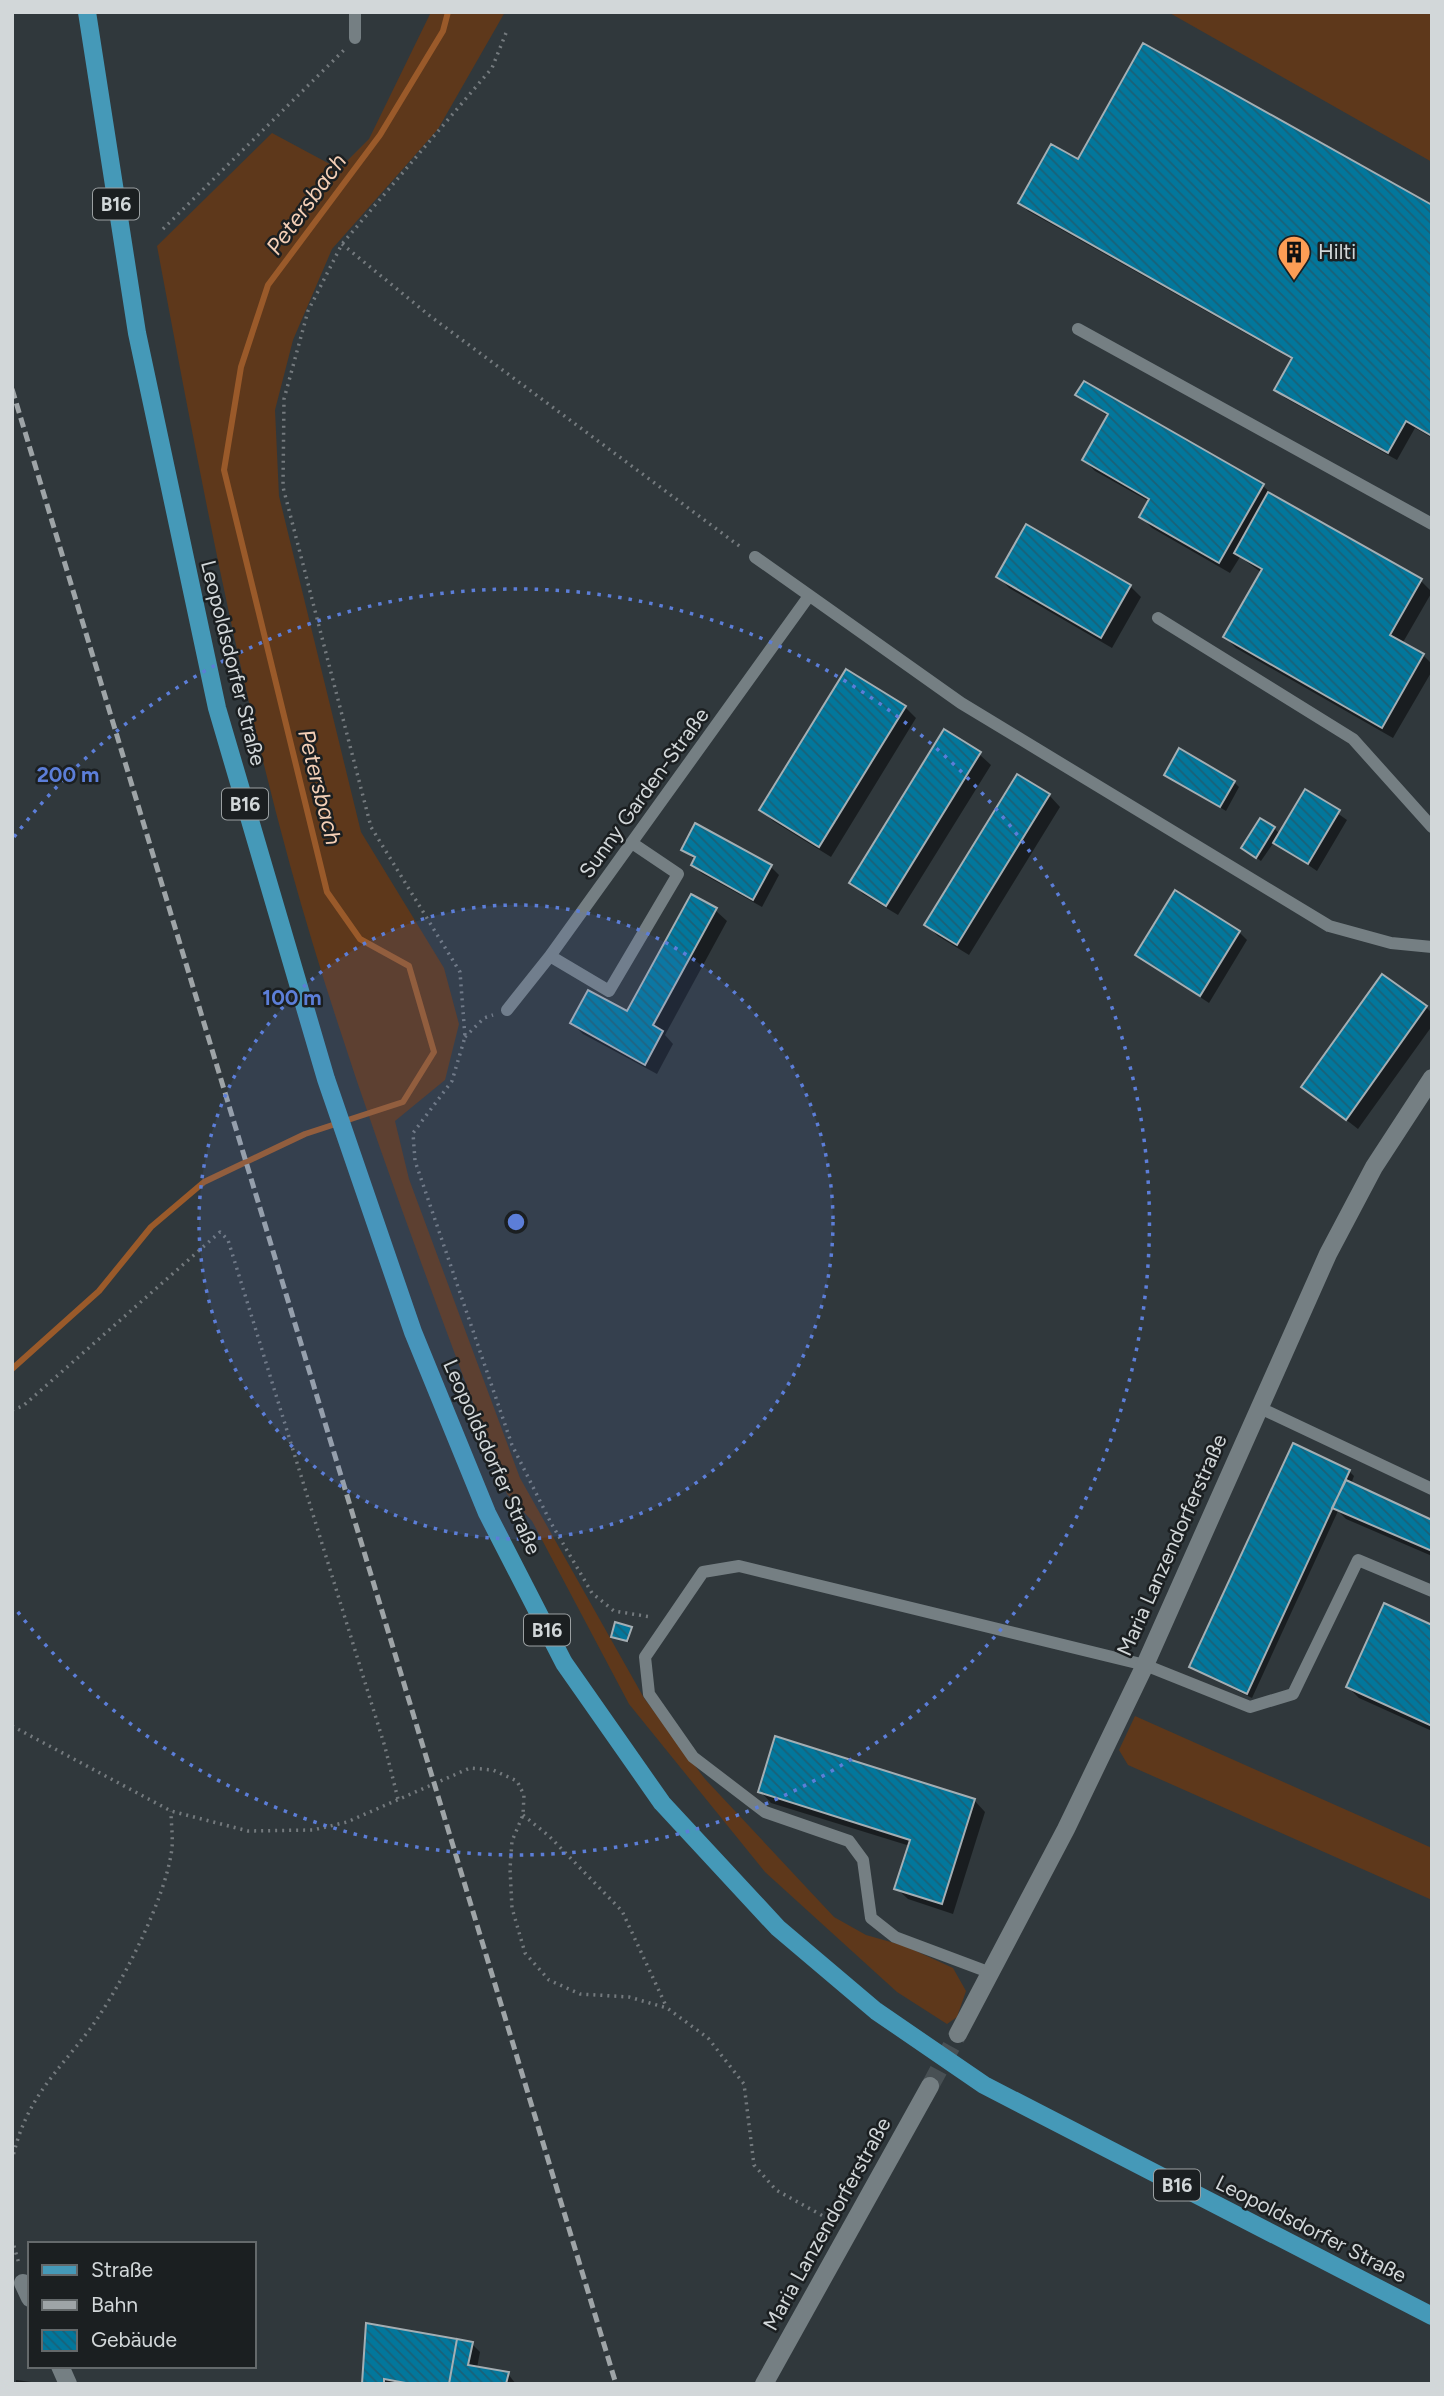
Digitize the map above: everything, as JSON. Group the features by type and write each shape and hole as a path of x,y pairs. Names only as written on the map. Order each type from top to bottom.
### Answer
{"main road":[{"name":"Leopoldsdorfer Straße","path":"87,12 137,333 176,526 217,708 326,1079 413,1332 487,1513 564,1663 662,1803 778,1928 876,2011 984,2085 1432,2316"}],"street":[{"name":"Maria Lanzendorferstraße","path":"958,2034 1066,1829 1145,1665 1328,1254 1374,1167 1432,1078"},
{"name":"Maria Lanzendorferstraße","path":"764,2384 930,2087"},
{"path":"61,2368 68,2384"}],"lane":[{"path":"355,12 355,38"},
{"path":"1078,329 1432,524"},
{"path":"755,557 961,703 1329,926 1391,943 1432,947"},
{"name":"Sunny Garden-Straße","path":"508,1010 550,956 809,596"},
{"path":"1158,618 1353,739 1432,827"},
{"path":"550,956 609,991 678,874 632,843"},
{"path":"1258,1407 1432,1489"},
{"path":"991,1973 895,1937 871,1918 863,1860 849,1841 765,1812 693,1758 649,1694 645,1657 667,1620 702,1572 739,1566 1145,1665 1250,1707 1293,1694 1358,1560 1432,1591"}],"path":[{"path":"506,33 492,68 342,244 308,311 284,399 283,487 371,828 460,972 465,1037 452,1081 413,1133 415,1161 484,1371 512,1445 592,1593 614,1611 667,1620"},
{"path":"163,229 355,38"},
{"path":"342,244 430,316 755,557"},
{"path":"465,1037 484,1018 508,1010"},
{"path":"12,1410 23,1406 220,1232 228,1240 385,1747 398,1799"},
{"path":"12,1726 171,1811 248,1831 313,1830 347,1822 470,1768 494,1770 517,1781 524,1795 523,1815 512,1841 510,1869 512,1908 525,1953 549,1980 579,1994 629,1997 667,2008 708,2038 744,2084 754,2165 776,2190 850,2231"},
{"path":"12,2161 21,2125 39,2092 90,2028 117,1988 149,1921 172,1849 171,1811"},
{"path":"523,1815 549,1836 622,1911 667,2008"},
{"path":"12,2239 27,2290"}],"shaded area":[{"path":"431,12 505,12 438,129 332,249 293,340 275,410 279,496 361,832 444,968 459,1024 445,1080 395,1121 409,1179 520,1478 644,1698 705,1779 834,1917 866,1935 905,1946 953,1968 966,1991 957,2017 947,2024 897,1992 765,1872 629,1704 532,1521 507,1494 364,1103 313,945 270,788 217,557 157,246 272,133 339,169 369,139"},
{"path":"1168,12 1432,12 1432,162"},
{"path":"1135,1716 1432,1848 1432,1900 1128,1765 1119,1750"}],"building":[{"name":"Hilti","path":"1143,43 1432,205 1432,436 1406,421 1388,453 1274,390 1292,358 1018,203 1051,144 1078,159"},
{"path":"1084,381 1264,484 1219,563 1139,517 1149,499 1082,460 1108,414 1075,395"},
{"path":"1268,492 1422,579 1390,635 1424,654 1382,728 1223,637 1262,569 1234,553"},
{"path":"1026,524 1131,585 1101,638 996,577"},
{"path":"846,669 906,706 819,847 759,810"},
{"path":"944,729 981,752 886,906 849,883"},
{"path":"1179,748 1235,781 1220,807 1164,775"},
{"path":"1017,774 1050,794 957,945 924,925"},
{"path":"1305,789 1340,810 1308,864 1273,843"},
{"path":"1260,818 1275,827 1256,858 1241,848"},
{"path":"695,823 772,865 753,900 691,865 695,857 681,850"},
{"path":"1175,890 1240,931 1200,996 1135,955"},
{"path":"691,894 717,908 653,1025 663,1031 645,1065 570,1023 588,990 627,1011"},
{"path":"1382,974 1427,1006 1346,1120 1301,1087"},
{"path":"1293,1443 1350,1470 1247,1694 1189,1667"},
{"path":"1346,1480 1432,1520 1432,1551 1332,1508"},
{"path":"1384,1603 1432,1625 1432,1726 1346,1687"},
{"path":"615,1622 632,1627 627,1641 611,1637"},
{"path":"775,1736 975,1799 942,1904 894,1889 910,1840 758,1792"},
{"path":"366,2323 457,2339 449,2384 411,2384 384,2379 384,2384 362,2384"},
{"path":"457,2339 473,2342 468,2365 509,2372 506,2384 449,2384"}],"waterway":[{"name":"Petersbach","path":"12,1369 99,1291 151,1227 204,1182 305,1134 403,1102 434,1052 409,966 360,939 327,892 224,470 241,367 268,285 380,135 443,31 448,12"}],"tunnel":[{"path":"930,2086 958,2034"}],"railway":[{"path":"12,389 616,2384"}],"place":[{"name":"Hilti","path":"1294,282"}]}
